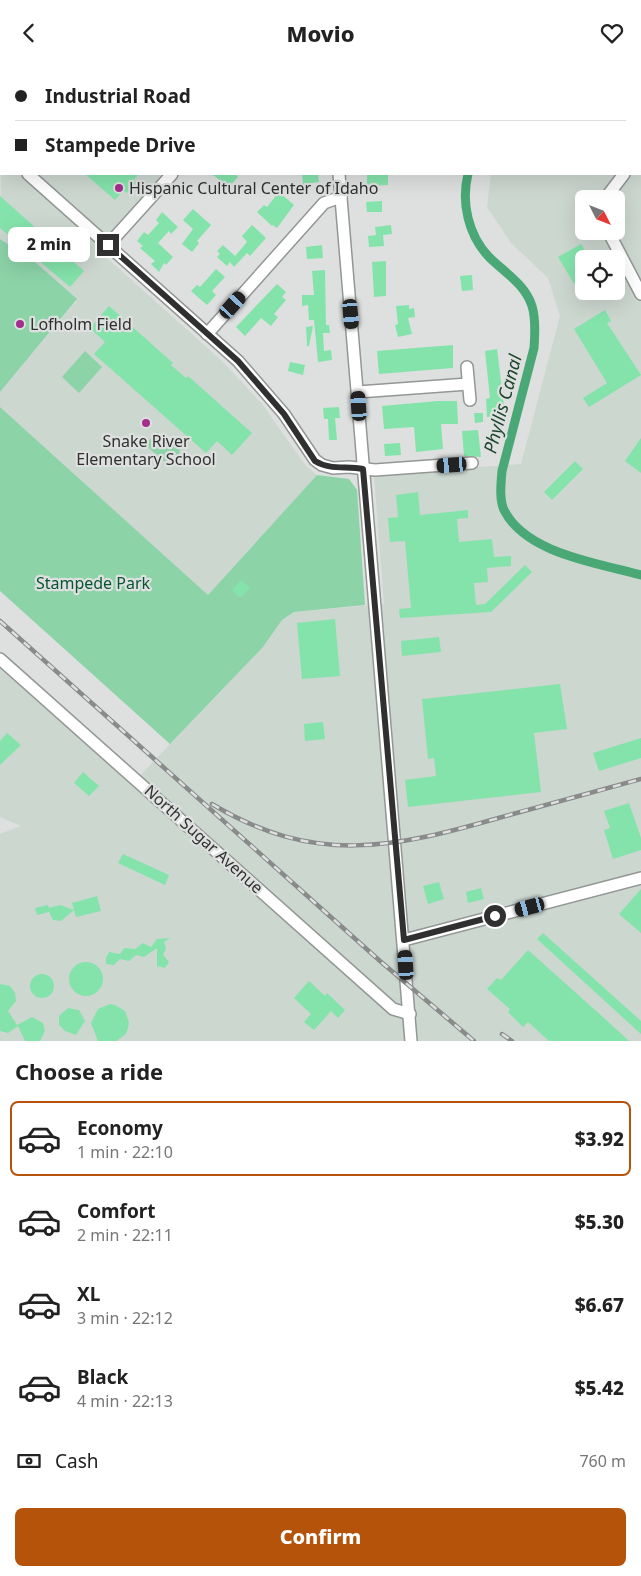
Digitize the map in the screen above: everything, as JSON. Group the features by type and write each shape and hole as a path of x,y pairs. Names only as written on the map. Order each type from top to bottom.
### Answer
{"street":[{"path":"29,175 238,361 284,414 315,461 322,465 333,467 376,471 472,463"},
{"path":"108,245 171,175"},
{"path":"339,175 411,1041"},
{"path":"612,190 623,175"},
{"path":"207,334 324,203 341,197"},
{"path":"613,240 641,294"},
{"path":"467,367 470,400"},
{"path":"358,392 468,384"},
{"name":"North Sugar Avenue","path":"0,659 393,1009 410,1014"},
{"path":"404,940 641,878"}],"shaded area":[{"name":"Snake River Elementary School","path":"1,175 161,175 97,249 222,361 262,404 306,466 317,475 208,595 0,407 0,392 77,300 34,261 0,239"},
{"path":"491,175 641,175 641,1041 0,1041 0,834 21,826 0,817 0,667 133,783 263,647 282,620 294,612 384,604 374,474 521,464 560,316 548,278 511,243 487,207"}],"green space":[{"name":"Lofholm Field","path":"0,239 34,261 77,299 0,392"},
{"path":"85,351 102,367 79,393 62,377"},
{"name":"Stampede Park","path":"0,407 208,595 317,475 349,479 357,490 365,605 294,612 282,620 263,647 170,744 0,591"},
{"path":"157,432 180,449 179,455 170,466 145,445"}],"building":[{"name":"Hispanic Cultural Center of Idaho","path":"86,175 138,175 133,180 139,185 131,194 123,191 115,200"},
{"path":"213,175 236,175 238,177 231,185 222,182"},
{"path":"302,175 318,175 319,182 303,184"},
{"path":"367,175 388,175 388,185 367,186"},
{"path":"279,192 294,205 277,228 272,226 257,212 264,205 267,207"},
{"path":"0,196 84,271 70,287 0,228"},
{"path":"382,201 382,212 367,212 366,202"},
{"path":"193,209 211,225 197,241 199,243 192,252 182,244 193,229 183,220"},
{"path":"162,212 178,227 171,234 169,231 158,243 173,257 166,265 164,263 159,272 151,264 155,261 140,248 143,246 137,241 144,232 148,235 159,223 156,220"},
{"path":"252,225 266,238 250,256 247,253 234,267 230,262 227,266 217,257 220,254 217,251 223,245 235,256 247,242 242,236"},
{"path":"391,225 392,234 383,235 384,246 369,247 368,236 376,235 375,227"},
{"path":"581,244 585,250 575,250 575,285 558,257"},
{"path":"322,245 323,258 307,259 306,247"},
{"path":"386,261 386,296 374,297 372,262"},
{"path":"216,269 225,277 212,291 216,295 207,305 191,291 197,285 200,287"},
{"path":"325,270 326,325 329,325 330,333 323,333 324,351 331,350 332,360 318,362 314,320 309,320 308,305 302,306 302,295 314,295 312,271"},
{"path":"472,275 473,290 462,291 460,276"},
{"path":"277,284 286,292 282,297 286,300 274,314 278,317 271,326 261,318 245,336 236,327"},
{"path":"409,305 409,309 414,308 415,317 408,318 412,334 398,337 395,325 398,324 396,306"},
{"path":"109,306 173,363 171,365 186,378 188,376 252,433 232,455 217,441 206,453 94,354 105,342 90,328"},
{"path":"605,310 611,321 607,323 641,375 589,407 583,398 607,383 574,329"},
{"path":"313,326 309,346 307,346 306,327"},
{"path":"453,345 453,368 379,374 377,351"},
{"path":"497,349 504,405 498,405 499,416 487,417 486,399 490,398 485,351"},
{"path":"290,362 305,365 303,375 288,371"},
{"path":"457,401 458,424 441,424 443,449 416,452 414,427 384,429 382,406"},
{"path":"339,407 340,418 335,418 337,440 329,440 328,419 324,419 323,408"},
{"path":"474,413 483,413 483,422 475,423"},
{"path":"478,430 481,457 464,456 462,431"},
{"path":"641,438 641,473 625,461"},
{"path":"400,443 401,455 385,456 384,444"},
{"path":"575,461 583,469 552,500 544,492"},
{"path":"418,492 420,515 468,510 468,518 457,519 459,542 492,539 494,557 511,556 511,566 487,568 488,582 474,583 476,605 485,604 525,565 532,572 491,612 400,618 399,609 411,608 405,541 390,542 388,518 398,517 396,495"},
{"path":"241,580 250,588 240,598 232,590"},
{"path":"335,619 340,676 302,679 297,623"},
{"path":"439,637 441,652 402,656 401,641"},
{"path":"560,684 567,729 534,733 541,792 408,807 405,780 436,776 434,758 428,759 422,699"},
{"path":"323,722 325,739 305,741 304,724"},
{"path":"7,733 21,745 0,765 0,741"},
{"path":"641,738 641,758 599,771 593,753"},
{"path":"83,772 99,786 89,796 74,783"},
{"path":"629,803 641,838 641,850 613,859 604,830 610,828 604,811"},
{"path":"123,854 169,875 165,885 118,863"},
{"path":"439,882 444,899 428,904 423,886"},
{"path":"481,888 484,899 468,903 466,892"},
{"path":"641,889 641,933 619,914"},
{"path":"97,896 101,911 76,917 72,903"},
{"path":"48,905 49,908 60,905 74,910 61,921 53,920 49,912 37,915 35,908"},
{"path":"543,933 641,1021 641,1034 537,939"},
{"path":"170,938 164,942 166,948 163,955 169,962 165,968 158,966 157,970 157,948 144,957 136,955 129,961 120,959 114,965 106,964 109,952 120,954 124,948 135,949 143,943 151,947 157,939"},
{"path":"528,950 629,1041 549,1041 528,1022 523,1027 508,1012 510,1009 487,989 497,978 501,980"},
{"path":"86,962 93,963 98,967 102,972 102,986 98,991 93,995 86,996 79,995 74,991 70,986 69,979 70,972 74,967 79,963"},
{"path":"42,974 51,977 54,986 51,995 42,998 33,995 30,986 33,977"},
{"path":"309,981 325,996 327,993 345,1010 338,1018 331,1011 314,1030 304,1022 311,1014 294,998"},
{"path":"0,984 10,986 15,993 16,1001 8,1011 17,1025 32,1017 43,1023 45,1031 40,1041 25,1041 18,1026 8,1033 0,1031"},
{"path":"110,1004 125,1011 129,1022 128,1028 126,1034 116,1041 98,1041 91,1023 98,1009"},
{"path":"68,1008 79,1010 85,1021 76,1035 65,1031 59,1025 59,1016"}],"waterway":[{"name":"Phyllis Canal","path":"468,175 465,196 466,207 476,239 489,257 514,279 524,291 529,298 534,316 534,348 502,471 502,506 514,525 546,547 585,561 641,575"}],"railway":[{"path":"0,621 380,961 474,1041"},
{"path":"212,804 250,824 286,837 321,844 390,843 463,828 641,779"},
{"path":"502,1034 512,1041"}],"place":[{"name":"Hispanic Cultural Center of Idaho","path":"119,188"},
{"name":"Lofholm Field","path":"20,324"},
{"name":"Snake River Elementary School","path":"146,423"}],"route":[{"path":"108,245 238,361 284,414 315,461 322,465 333,467 363,469 404,940 495,916"}]}
